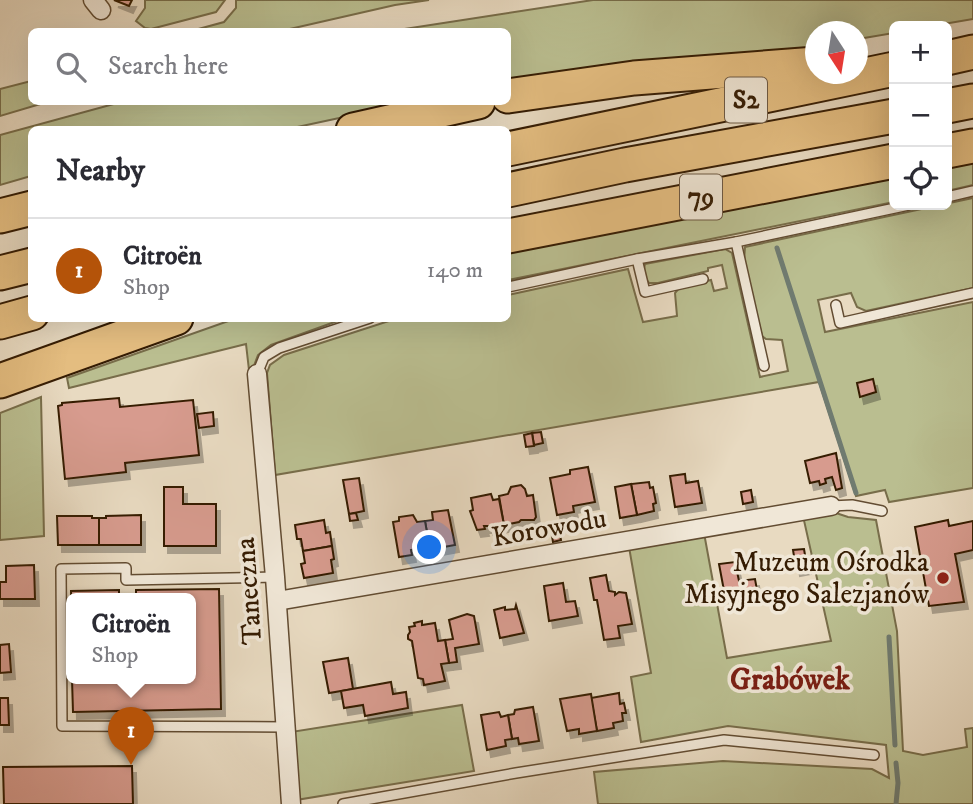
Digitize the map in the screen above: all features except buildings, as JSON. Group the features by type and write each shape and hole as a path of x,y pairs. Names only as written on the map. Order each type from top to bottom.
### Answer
{"highway":[{"path":"952,54 973,52"},
{"path":"868,59 889,57"},
{"path":"511,96 634,78 805,65"},
{"name":"S2","path":"511,148 889,70"},
{"path":"952,105 973,102"},
{"path":"371,126 465,105"},
{"name":"S2","path":"511,189 625,165 889,117"},
{"path":"952,150 973,146"},
{"name":"79","path":"511,235 889,162"},
{"path":"0,216 28,209"},
{"path":"0,273 28,266"},
{"path":"0,322 28,314"},
{"path":"0,382 165,322"}],"street":[{"name":"Taneczna","path":"257,374 291,804"},
{"name":"Korowodu","path":"276,601 831,506"}],"lane":[{"path":"952,196 973,191"},
{"path":"511,286 637,258 736,242 889,209"},
{"path":"736,242 764,366"},
{"path":"637,258 645,292 702,279"},
{"path":"836,305 841,323 973,293"},
{"path":"257,374 264,358 279,348 358,322"},
{"path":"831,506 852,505 882,511"},
{"path":"275,577 126,580 126,568 61,569 62,726 284,727"},
{"path":"343,804 724,740 874,755"}],"green space":[{"path":"145,0 225,0 216,12 155,28 145,28 136,21 145,8"},
{"path":"236,0 429,0 294,28 202,28 224,22 236,8"},
{"path":"593,0 973,0 973,19 952,23 889,21 889,34 868,37 868,21 805,21 805,48 511,81 511,28 411,28"},
{"path":"28,82 28,105 37,105 0,116 0,89"},
{"path":"110,105 400,105 302,126 33,126"},
{"path":"28,127 28,177 0,185 0,135"},
{"path":"973,160 973,185 952,190 952,164"},
{"path":"889,176 889,203 511,279 511,248"},
{"path":"973,198 973,288 866,311 857,307 851,293 818,300 825,332 973,302 973,488 889,502 885,490 856,496 819,382 275,475 267,373 270,365 284,355 386,322 511,322 511,294 628,269 643,322 677,316 675,293 680,287 711,280 714,291 727,288 722,265 708,268 708,271 649,283 644,274 645,264 725,249 732,253 760,377 788,371 782,340 766,339 762,336 744,262 745,247 917,210 952,210 952,203"},
{"path":"226,322 335,322 271,345 258,355 252,371 249,370 246,344 69,388 67,378"},
{"path":"41,397 44,536 0,540 0,413"},
{"path":"836,513 876,520 897,631 903,751 923,755 967,747 965,729 973,728 973,804 598,804 594,772 723,761 872,769 889,778 886,745 728,726 641,742 631,677 651,673 629,547 704,533 727,658 831,641 803,516"},
{"path":"462,705 474,771 296,800 291,732"}],"waterway":[{"path":"777,248 856,493"},
{"path":"889,637 895,745"},
{"path":"896,763 896,804"}],"place":[{"name":"Muzeum Ośrodka Misyjnego Salezjanów","path":"943,578"},
{"name":"Citroën","path":"131,765"}],"district":[{"name":"Grabówek","path":"790,680"}]}
